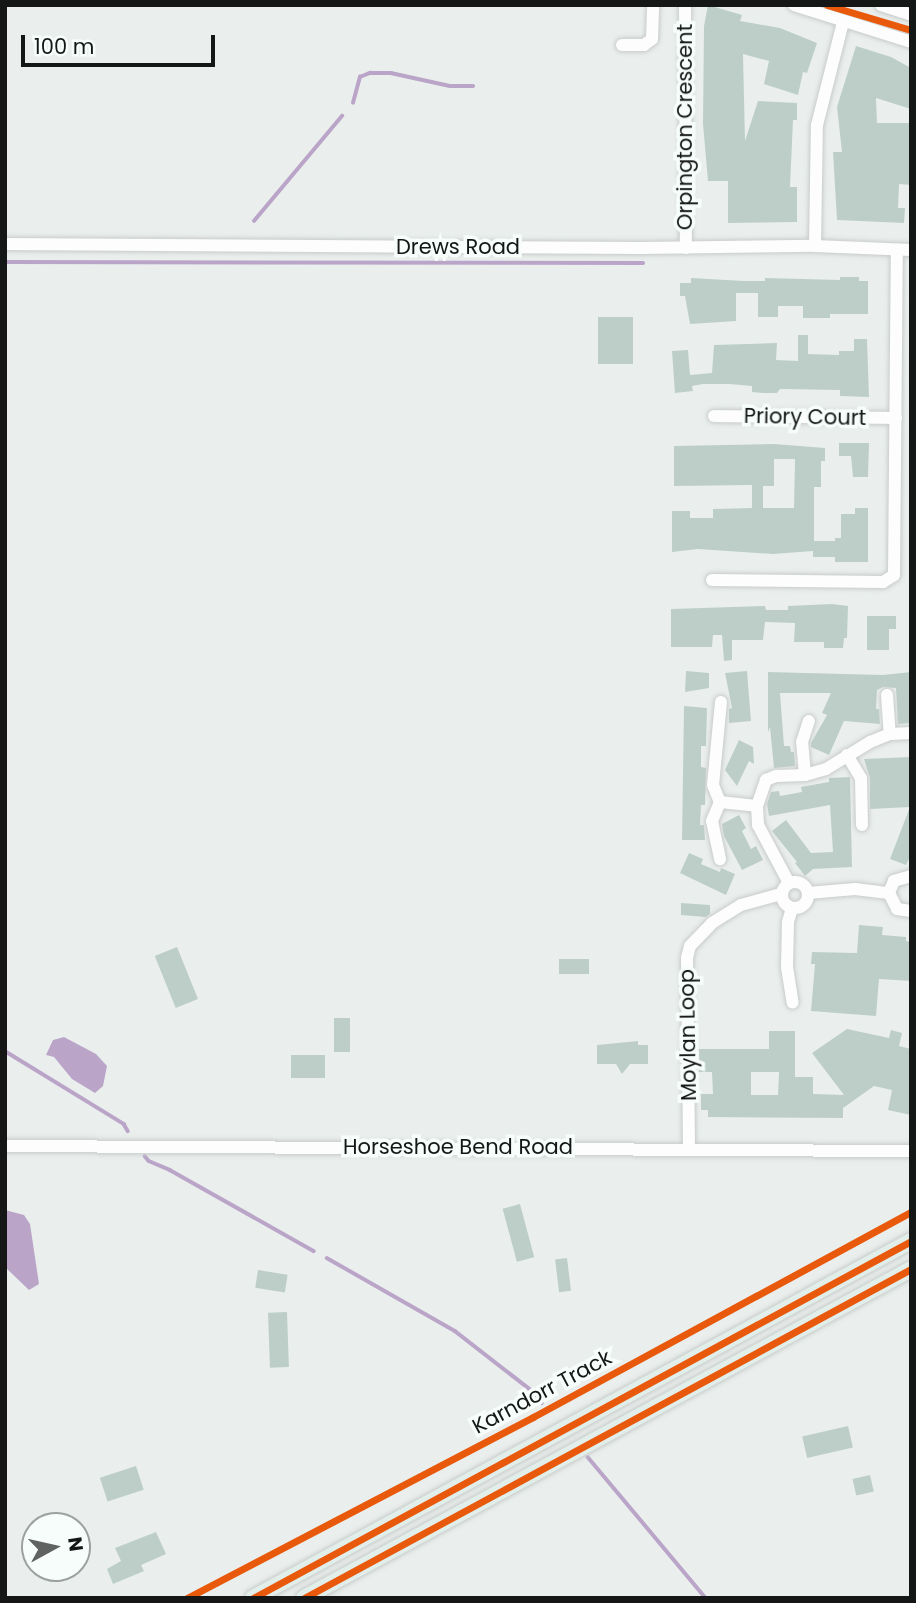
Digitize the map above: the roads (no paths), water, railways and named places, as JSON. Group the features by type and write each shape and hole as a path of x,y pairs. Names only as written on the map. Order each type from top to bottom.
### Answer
{"main road":[{"path":"253,1598 911,1241"},
{"path":"304,1598 911,1269"}],"street":[{"path":"622,45 644,45 652,39 653,5"},
{"name":"Orpington Crescent","path":"685,5 686,248"},
{"path":"794,5 911,42"},
{"path":"881,5 911,15"},
{"path":"815,246 817,125 843,22"},
{"name":"Drews Road","path":"5,244 686,248 815,246 911,250"},
{"path":"712,580 890,580 896,567 897,250"},
{"name":"Priory Court","path":"714,416 896,418"},
{"path":"887,695 890,734"},
{"path":"720,859 712,821 720,802 713,785 721,702"},
{"path":"805,775 802,742 809,721"},
{"path":"808,893 804,904 792,908 785,904 785,888 758,825 757,806 766,780 776,776 805,775 826,769 847,755 890,734 911,733"},
{"path":"847,755 861,778 862,825"},
{"path":"720,802 757,806"},
{"path":"911,876 894,881 889,893 897,909 911,911"},
{"path":"785,888 801,883 808,893"},
{"name":"Moylan Loop","path":"689,1148 687,958 690,946 712,923 741,905 785,888"},
{"path":"808,893 855,889 889,893"},
{"path":"792,908 788,922 787,967 793,1003"},
{"name":"Horseshoe Bend Road","path":"5,1146 911,1151"}],"waterway":[{"path":"353,103 360,77 370,73 391,73 450,86 473,86"},
{"path":"254,221 342,116"},
{"path":"5,262 643,263"},
{"path":"5,1051 124,1124 128,1131"},
{"path":"145,1156 149,1161 170,1170 314,1251"},
{"path":"327,1258 455,1331 531,1390 542,1403"},
{"path":"588,1457 706,1598"}]}
